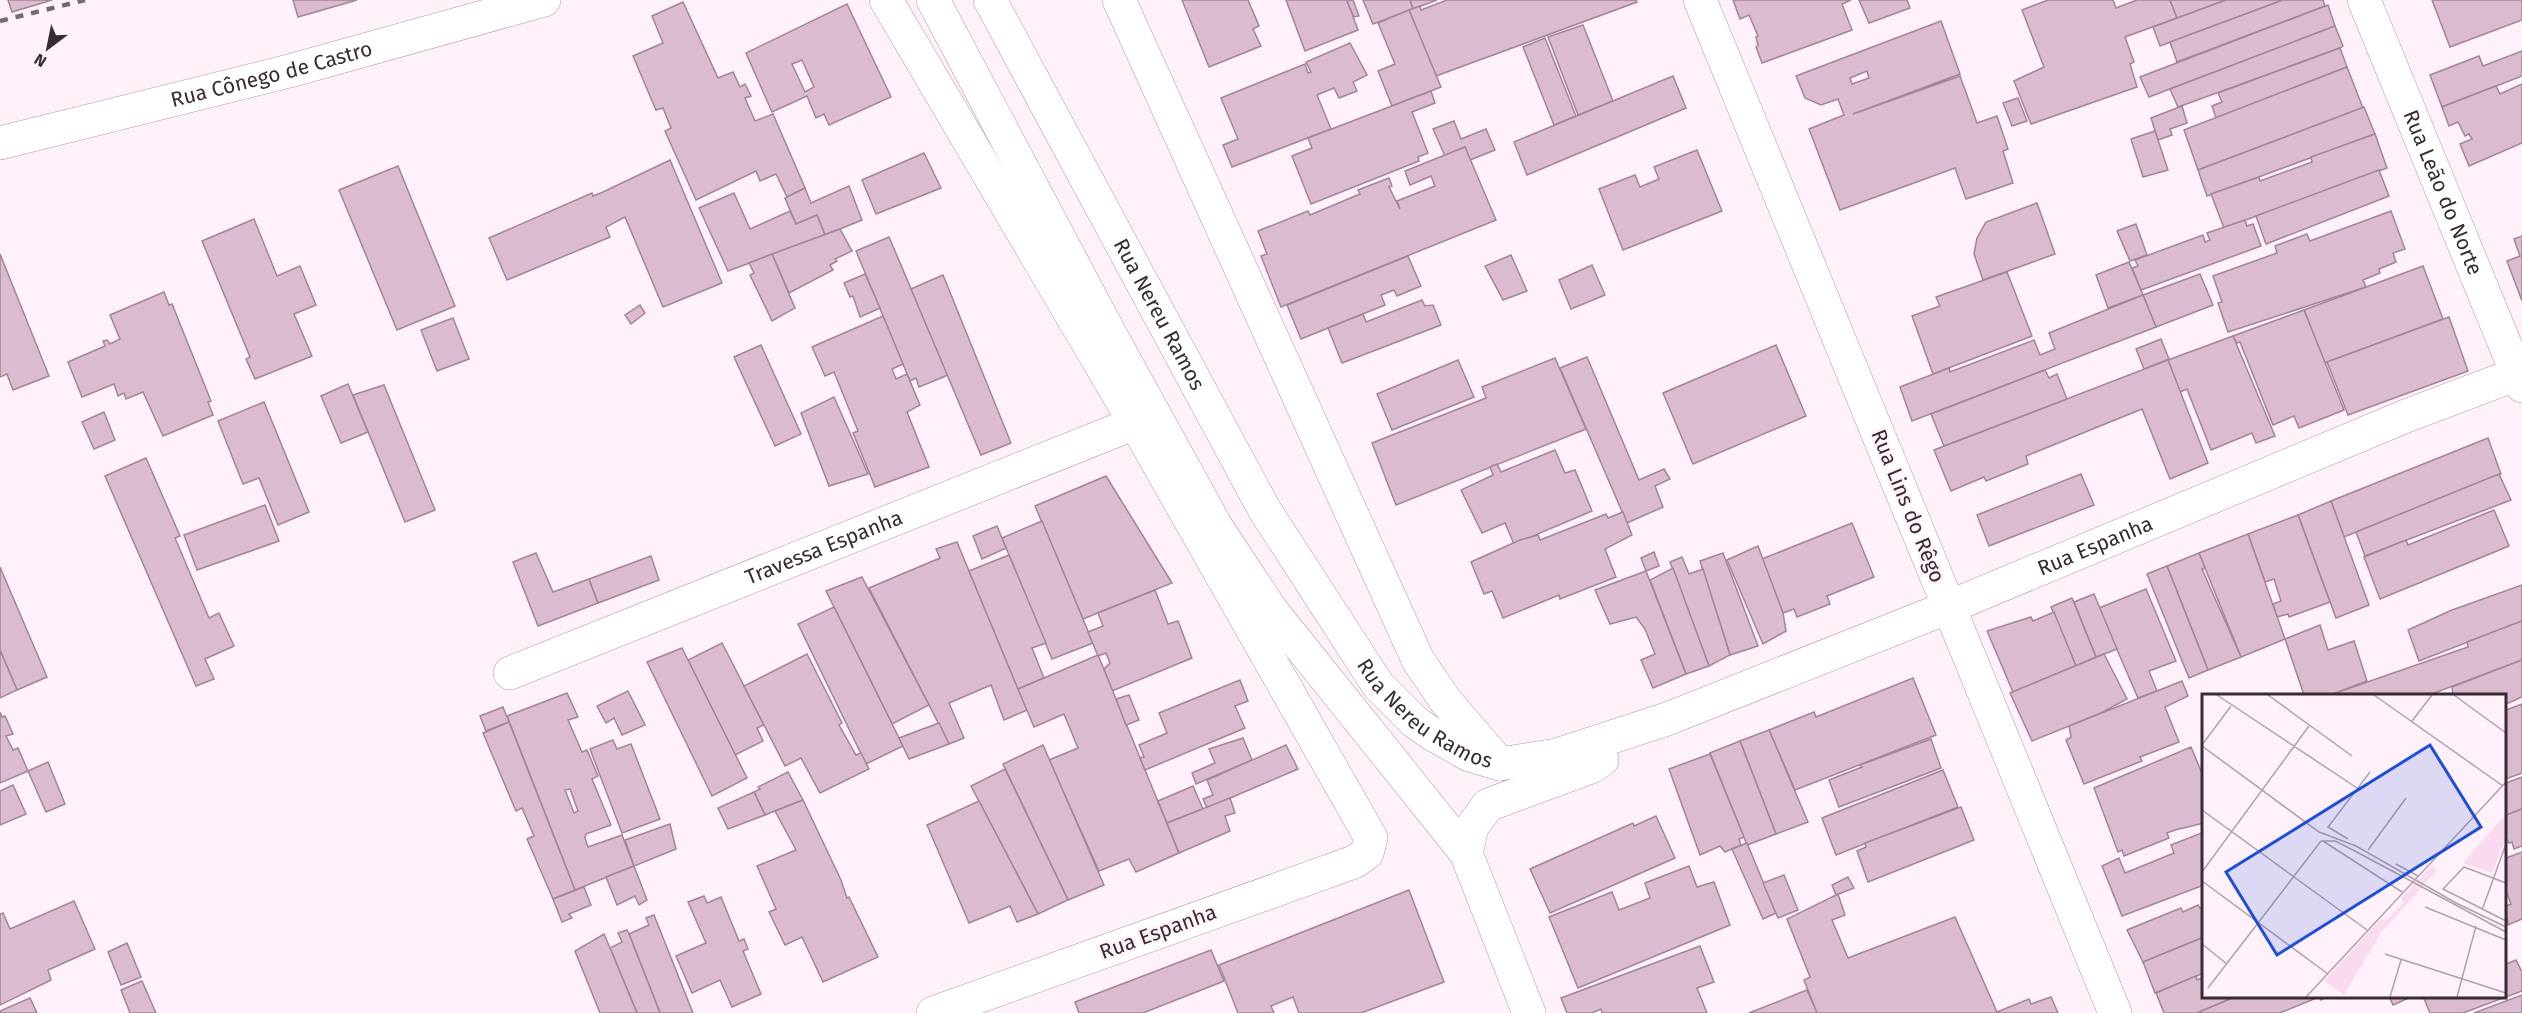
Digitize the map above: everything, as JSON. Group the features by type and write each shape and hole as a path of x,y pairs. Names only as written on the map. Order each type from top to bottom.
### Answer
{"street":[{"name":"Rua Cônego de Castro","path":"0,143 293,70 544,0"},
{"path":"886,0 1135,423"},
{"name":"Rua Nereu Ramos","path":"933,0 1109,332 1217,528 1272,612 1466,853 1529,1013"},
{"name":"Rua Nereu Ramos","path":"990,0 1264,509 1378,685 1415,722 1432,734 1469,755 1500,764"},
{"name":"Rua Nereu Ramos","path":"1119,0 1418,660 1445,700 1500,764"},
{"name":"Rua Lins do Rêgo","path":"1700,0 2115,1013"},
{"name":"Rua Leão do Norte","path":"2364,0 2520,377"},
{"name":"Rua Espanha","path":"1500,764 1557,755 1667,718 1950,607 2406,417 2520,377"},
{"name":"Travessa Espanha","path":"510,673 1135,423"},
{"name":"Rua Espanha","path":"933,1013 1354,862 1367,853 1371,838 1135,423"},
{"name":"Rua Espanha","path":"1466,853 1472,827 1488,806 1591,767 1667,718"}],"building":[{"path":"8,0 52,0 12,12"},
{"path":"293,0 357,0 298,17"},
{"path":"1182,0 1248,0 1259,26 1253,29 1261,46 1209,67"},
{"path":"1286,0 1347,0 1358,30 1305,51"},
{"path":"1353,0 1359,16 1354,17 1347,1"},
{"path":"1363,0 1410,0 1413,9 1373,24"},
{"path":"1410,0 1437,0 1413,9"},
{"path":"1447,0 1636,0 1637,2 1436,76 1409,10 1420,6 1421,10"},
{"path":"1733,0 1851,0 1842,4 1852,30 1762,63 1756,47 1758,36 1749,15 1740,19"},
{"path":"1859,0 1907,0 1910,8 1869,23"},
{"path":"2048,0 2113,0 2116,8 2137,0 2170,0 2177,18 2125,37 2134,62 2130,64 2137,87 2031,124 2014,81 2044,67 2022,10"},
{"path":"2170,0 2226,0 2177,18"},
{"path":"2226,0 2283,0 2160,46 2153,27"},
{"path":"2283,0 2323,0 2325,6 2177,62 2170,42"},
{"path":"2432,0 2522,0 2522,20 2450,47"},
{"path":"683,2 718,78 733,72 740,87 745,84 751,96 745,98 755,121 773,114 805,188 787,197 776,174 760,181 756,171 696,200 665,131 671,128 663,108 656,110 633,56 663,43 652,16"},
{"path":"847,4 891,97 829,125 824,114 816,118 807,96 772,112 746,53","holes":["802,60 814,87 805,92 792,64"]},
{"path":"2328,5 2335,26 2149,97 2140,77"},
{"path":"1409,10 1441,87 1392,106 1378,71 1395,64 1378,23"},
{"path":"1941,21 1960,74 1853,114 1960,76 1977,123 1997,116 2008,149 2003,151 2013,183 1966,199 1955,168 1840,210 1809,129 1844,115 1838,99 1821,105 1805,98 1796,76","holes":["1867,71 1869,78 1852,84 1850,78"]},
{"path":"1583,25 1613,101 1578,115 1548,37"},
{"path":"2335,26 2343,46 2340,48 2178,107 2170,89"},
{"path":"1545,38 1576,116 1554,125 1523,47"},
{"path":"1350,43 1367,75 1353,82 1357,91 1339,98 1334,88 1317,95 1331,129 1232,167 1223,145 1238,139 1221,98 1305,64 1308,73 1311,72 1306,62"},
{"path":"2340,48 2347,67 2216,118 2212,106 2222,102 2218,93"},
{"path":"2522,51 2522,76 2442,107 2430,75 2479,56 2483,66"},
{"path":"2347,67 2363,108 2198,170 2184,130"},
{"path":"1673,76 1686,108 1527,175 1514,142"},
{"path":"2522,84 2522,143 2469,166 2460,144 2472,139 2469,134 2465,136 2458,122 2449,126 2442,107 2496,86 2500,94"},
{"path":"1431,91 1435,103 1412,112 1428,153 1418,157 1419,161 1311,204 1292,156 1312,148 1308,138"},
{"path":"2018,98 2027,121 2012,126 2003,103"},
{"path":"2182,106 2187,123 2170,129 2172,135 2158,140 2151,118"},
{"path":"2364,107 2375,134 2207,196 2198,170"},
{"path":"1454,121 1461,139 1486,129 1495,150 1470,160 1465,147 1445,156 1433,129"},
{"path":"2155,131 2168,170 2143,177 2131,139"},
{"path":"2375,134 2387,168 2224,228 2211,194 2259,177 2260,181 2312,162 2311,157"},
{"path":"1465,147 1496,220 1281,307 1261,256 1267,254 1258,231 1308,211 1310,215 1360,194 1358,190 1389,178 1392,186 1389,187 1400,209 1397,201 1435,186 1431,176 1410,185 1405,171"},
{"path":"1697,150 1722,211 1623,250 1599,189 1635,175 1640,187 1659,179 1654,167"},
{"path":"924,153 941,188 876,214 862,180"},
{"path":"670,160 722,283 663,307 625,217 606,227 610,237 507,280 489,238 592,193 593,196 603,192"},
{"path":"398,166 455,306 397,330 339,190"},
{"path":"2379,170 2389,196 2266,244 2256,216"},
{"path":"849,186 862,220 825,235 817,215 796,224 785,198 805,188 811,203"},
{"path":"734,193 750,229 790,211 796,224 817,215 825,235 728,271 699,208"},
{"path":"2037,203 2055,254 1983,280 1974,254 1977,238 1986,222"},
{"path":"2391,211 2405,249 2393,253 2396,262 2379,269 2380,273 2363,280 2366,287 2228,332 2218,303 2222,302 2213,276 2277,253 2275,246 2307,234 2310,241"},
{"path":"254,219 277,276 300,266 316,305 294,314 312,356 255,379 246,359 250,357 202,241"},
{"path":"2245,220 2247,226 2253,224 2261,246 2141,290 2132,268 2138,266 2135,260 2203,235 2205,242 2210,240 2207,233"},
{"path":"2136,224 2147,255 2130,261 2117,231"},
{"path":"840,229 852,251 835,259 837,261 830,265 833,270 789,293 772,254"},
{"path":"2522,236 2522,301 2507,261 2520,256 2514,239"},
{"path":"889,237 948,375 919,387 916,378 910,381 856,251"},
{"path":"0,254 49,376 13,390 7,374 0,377"},
{"path":"772,254 795,308 772,321 750,275 754,273 749,263"},
{"path":"1511,255 1527,291 1503,300 1485,266"},
{"path":"1408,256 1421,286 1397,296 1394,290 1381,295 1385,305 1301,339 1287,305"},
{"path":"2129,262 2143,295 2108,308 2096,275"},
{"path":"1592,265 1605,295 1571,309 1559,280"},
{"path":"2423,266 2443,319 2325,363 2304,310"},
{"path":"2007,272 2032,336 1933,374 1912,316 1940,306 1936,297"},
{"path":"865,274 880,308 860,317 853,296 850,297 844,283"},
{"path":"2200,274 2213,305 2156,327 2143,295"},
{"path":"943,275 1011,443 981,455 911,289"},
{"path":"164,292 169,305 172,304 211,401 208,402 213,415 163,436 143,392 126,399 124,393 118,396 114,384 82,397 68,362 105,346 103,341 107,340 110,344 120,339 110,315"},
{"path":"2143,295 2156,327 1912,421 1900,387 1949,368 1950,372 2034,340 2040,355 2055,349 2049,333"},
{"path":"1422,300 1425,306 1433,305 1441,325 1342,363 1328,328 1363,314 1366,322"},
{"path":"640,305 645,313 631,324 625,315"},
{"path":"2304,310 2344,410 2299,428 2294,416 2273,425 2240,342 2237,343 2233,336"},
{"path":"883,316 903,364 892,369 896,379 907,374 920,405 907,412 929,467 875,487 853,433 858,431 834,372 825,376 812,347"},
{"path":"2449,317 2468,371 2348,415 2327,362"},
{"path":"453,318 469,359 437,371 421,330"},
{"path":"2233,336 2275,436 2256,443 2252,433 2211,450 2187,389 2180,392 2168,360"},
{"path":"2161,339 2169,359 2144,369 2136,349"},
{"path":"761,345 801,434 775,446 734,357"},
{"path":"1776,345 1806,416 1693,464 1663,393"},
{"path":"1587,357 1639,480 1664,469 1670,479 1655,486 1663,507 1627,523 1560,368"},
{"path":"1555,358 1586,429 1396,505 1372,443 1486,398 1482,387"},
{"path":"1458,360 1474,397 1392,430 1377,394"},
{"path":"2168,360 2208,463 2170,479 2142,409 2026,456 2028,464 1986,481 1984,477 1951,491 1934,450"},
{"path":"2045,370 2049,378 2057,374 2067,399 1944,446 1931,414"},
{"path":"348,384 368,432 341,443 321,396"},
{"path":"384,385 435,510 405,522 353,395"},
{"path":"834,397 868,474 829,486 801,413"},
{"path":"264,402 309,512 278,525 259,478 243,484 218,421"},
{"path":"104,412 115,440 94,449 82,422"},
{"path":"2488,438 2501,474 2344,537 2331,501"},
{"path":"1555,450 1565,473 1575,470 1592,511 1514,544 1505,523 1482,533 1461,490 1493,475 1490,467 1497,464 1501,472"},
{"path":"146,458 180,536 175,538 209,618 219,613 234,646 205,659 214,679 196,686 105,476"},
{"path":"2081,474 2094,505 1989,546 1977,515"},
{"path":"2499,474 2511,500 2365,556 2356,532"},
{"path":"1106,476 1172,583 1083,619 1035,506"},
{"path":"2331,501 2369,605 2336,618 2298,515"},
{"path":"265,505 279,541 197,570 184,535"},
{"path":"2494,510 2509,546 2380,599 2364,557 2406,540 2408,545"},
{"path":"1623,512 1632,535 1605,549 1616,577 1560,599 1559,595 1503,618 1492,591 1484,594 1471,562 1520,540 1538,535 1540,540 1606,514 1608,518"},
{"path":"2298,515 2330,602 2289,617 2288,614 2277,617 2273,604 2281,601 2274,579 2265,582 2248,534"},
{"path":"1042,521 1093,643 1052,659 1002,538"},
{"path":"1852,523 1874,577 1827,596 1830,604 1797,617 1794,609 1783,613 1762,559"},
{"path":"997,526 1006,548 982,559 973,536"},
{"path":"2248,534 2285,639 2241,657 2199,553"},
{"path":"957,542 1027,710 1004,720 991,685 949,703 964,738 949,744 869,588 940,558 936,549"},
{"path":"1758,546 1783,613 1786,631 1763,644 1727,560"},
{"path":"1654,552 1659,566 1646,571 1641,558"},
{"path":"536,553 553,592 589,579 598,603 538,626 513,562"},
{"path":"1723,553 1758,646 1730,655 1700,561"},
{"path":"2199,553 2205,568 2202,569 2241,657 2208,670 2167,566"},
{"path":"1009,555 1046,643 1032,648 1044,678 1018,689 969,571"},
{"path":"651,556 659,580 598,603 589,579"},
{"path":"1682,557 1689,574 1703,569 1730,655 1709,666 1670,562"},
{"path":"2167,566 2208,670 2189,678 2147,574"},
{"path":"0,567 47,677 17,690 0,650"},
{"path":"1673,568 1709,666 1686,674 1650,580"},
{"path":"1646,571 1686,674 1653,688 1641,660 1655,654 1645,629 1636,617 1610,624 1595,590"},
{"path":"862,577 929,705 892,724 826,591"},
{"path":"2522,585 2522,621 2419,661 2408,630 2452,610"},
{"path":"2146,589 2176,661 2149,671 2157,691 2138,698 2099,608"},
{"path":"1155,590 1168,624 1178,621 1192,658 1112,691 1104,669 1110,663 1106,653 1098,656 1088,632 1103,626 1098,613"},
{"path":"2094,594 2117,649 2096,657 2074,602"},
{"path":"2072,598 2096,657 2076,666 2051,607"},
{"path":"834,607 903,746 866,764 798,624"},
{"path":"2054,612 2076,666 2013,692 1987,631 2031,617 2033,621"},
{"path":"2522,621 2522,660 2432,694 2333,694 2468,647 2467,642"},
{"path":"2320,625 2328,650 2354,641 2367,681 2333,694 2304,694 2285,639"},
{"path":"722,643 764,725 757,728 763,741 735,755 688,660"},
{"path":"682,648 747,778 712,796 647,662"},
{"path":"0,650 17,690 0,698"},
{"path":"807,654 842,723 839,725 856,755 861,753 869,769 820,793 801,758 785,766 744,686"},
{"path":"2104,654 2127,699 2101,713 2032,741 2010,693"},
{"path":"1098,655 1179,853 1136,872 1129,859 1099,871 1049,760 1078,748 1064,714 1034,727 1018,689"},
{"path":"2522,660 2522,697 2507,704 2507,694 2453,694 2452,687"},
{"path":"1913,678 1936,735 1795,790 1769,730 1814,712 1816,717"},
{"path":"1240,680 1248,701 1235,706 1245,728 1145,770 1140,758 1144,757 1139,745 1167,733 1159,713"},
{"path":"2182,681 2188,696 2165,707 2179,742 2140,757 2142,761 2084,784 2066,740 2071,737 2069,726"},
{"path":"628,691 645,725 622,735 614,718 606,723 597,706"},
{"path":"567,693 578,717 568,720 582,752 587,750 598,776 592,779 611,825 586,834 588,847 622,835 634,866 575,890 507,716","holes":["570,789 578,811 574,813 565,790"]},
{"path":"1129,695 1139,720 1126,725 1116,699"},
{"path":"2522,704 2522,773 2507,779 2507,710"},
{"path":"503,707 509,722 486,731 480,716"},
{"path":"0,712 2,717 5,716 13,734 6,736 13,750 18,748 28,771 0,783"},
{"path":"509,722 575,890 553,899 527,839 534,836 522,808 516,811 483,733"},
{"path":"939,723 949,744 909,759 899,738"},
{"path":"1769,730 1808,822 1776,834 1740,741"},
{"path":"1243,738 1252,760 1196,784 1192,773 1215,763 1209,749"},
{"path":"1931,739 1941,768 1839,807 1829,780 1862,767 1860,765"},
{"path":"613,740 617,749 631,744 660,819 622,833 590,749"},
{"path":"1740,741 1776,834 1747,845 1710,753"},
{"path":"1043,745 1104,885 1068,900 1003,764"},
{"path":"1286,745 1298,769 1207,808 1203,799 1213,795 1207,780"},
{"path":"2191,747 2202,773 2202,823 2167,833 2169,838 2124,856 2122,850 2118,852 2094,788"},
{"path":"1710,754 1744,837 1739,839 1741,845 1725,852 1720,846 1700,855 1669,769"},
{"path":"48,762 65,804 46,812 28,771"},
{"path":"1005,769 1068,900 1038,914 971,786"},
{"path":"1943,770 1958,807 1836,855 1822,818"},
{"path":"788,772 803,800 765,815 754,792 760,789 758,787"},
{"path":"2522,777 2522,809 2507,815 2507,783"},
{"path":"13,785 26,814 0,825 0,791"},
{"path":"1193,786 1203,809 1167,823 1158,801"},
{"path":"754,792 765,815 728,829 718,808"},
{"path":"1230,798 1235,813 1225,816 1230,831 1179,853 1167,823"},
{"path":"803,800 841,880 847,898 849,897 878,957 823,982 802,937 785,945 769,912 776,909 757,866 796,850 775,811"},
{"path":"979,801 1038,914 1017,922 1010,906 969,923 927,825"},
{"path":"1961,807 1974,840 1868,882 1857,851 1866,847 1865,843"},
{"path":"2522,809 2522,846 2514,849 2512,842 2509,843 2507,840 2507,815"},
{"path":"1656,816 1675,858 1550,913 1530,869 1633,823 1634,826"},
{"path":"670,824 676,849 634,866 625,840"},
{"path":"2202,833 2202,886 2122,916 2102,866 2119,858 2125,873 2174,853 2171,845"},
{"path":"1747,843 1776,913 1763,919 1732,849"},
{"path":"2522,852 2522,919 2508,925 2507,906 2511,904 2507,894 2507,858"},
{"path":"634,866 647,900 639,905 635,896 617,905 606,877"},
{"path":"1689,866 1697,887 1714,882 1730,925 1578,988 1549,917 1612,892 1619,910 1650,898 1645,883"},
{"path":"1784,875 1798,910 1778,918 1763,883"},
{"path":"1848,877 1854,888 1836,895 1832,885"},
{"path":"584,887 591,905 569,914 572,918 562,922 553,899"},
{"path":"1409,890 1444,982 1361,1013 1299,1013 1293,997 1271,1006 1274,1013 1238,1013 1219,965"},
{"path":"1838,894 1845,915 1832,920 1848,958 1955,917 1997,1012 2029,999 2031,1004 2051,997 2058,1013 1817,1013 1804,980 1810,977 1787,919"},
{"path":"704,896 707,903 721,897 739,941 744,939 748,949 743,951 761,994 732,1007 720,980 692,993 676,956 706,943 688,902"},
{"path":"74,901 95,949 48,970 51,980 0,1005 0,914 3,913 10,929"},
{"path":"2198,905 2202,908 2202,938 2143,962 2127,930 2181,908 2183,912"},
{"path":"654,915 693,1013 660,1013 629,934 649,925 646,918"},
{"path":"627,930 660,1013 637,1013 610,948 622,942 618,933"},
{"path":"604,934 637,1013 600,1013 575,951"},
{"path":"2202,938 2202,974 2155,993 2143,962"},
{"path":"127,943 141,977 121,985 108,952"},
{"path":"1700,946 1714,982 1697,988 1707,1013 1602,1013 1601,1009 1592,1013 1567,1013 1561,998"},
{"path":"1211,950 1224,981 1143,1013 1079,1013 1075,1002"},
{"path":"2516,960 2522,972 2522,991 2507,997 2507,964"},
{"path":"2196,976 2197,980 2202,978 2202,998 2232,998 2197,1013 2164,1013 2156,993"},
{"path":"142,981 156,1013 130,1013 121,990"},
{"path":"1807,990 1817,1013 1749,1013"},
{"path":"2522,995 2522,1013 2474,1013"},
{"path":"30,998 37,1013 0,1013 0,1011"},
{"path":"2232,998 2317,998 2280,1013 2197,1013"},
{"path":"2390,998 2409,998 2393,1005"},
{"path":"2424,998 2503,998 2463,1013 2430,1013"}],"railway":[{"path":"0,21 85,0"}]}
